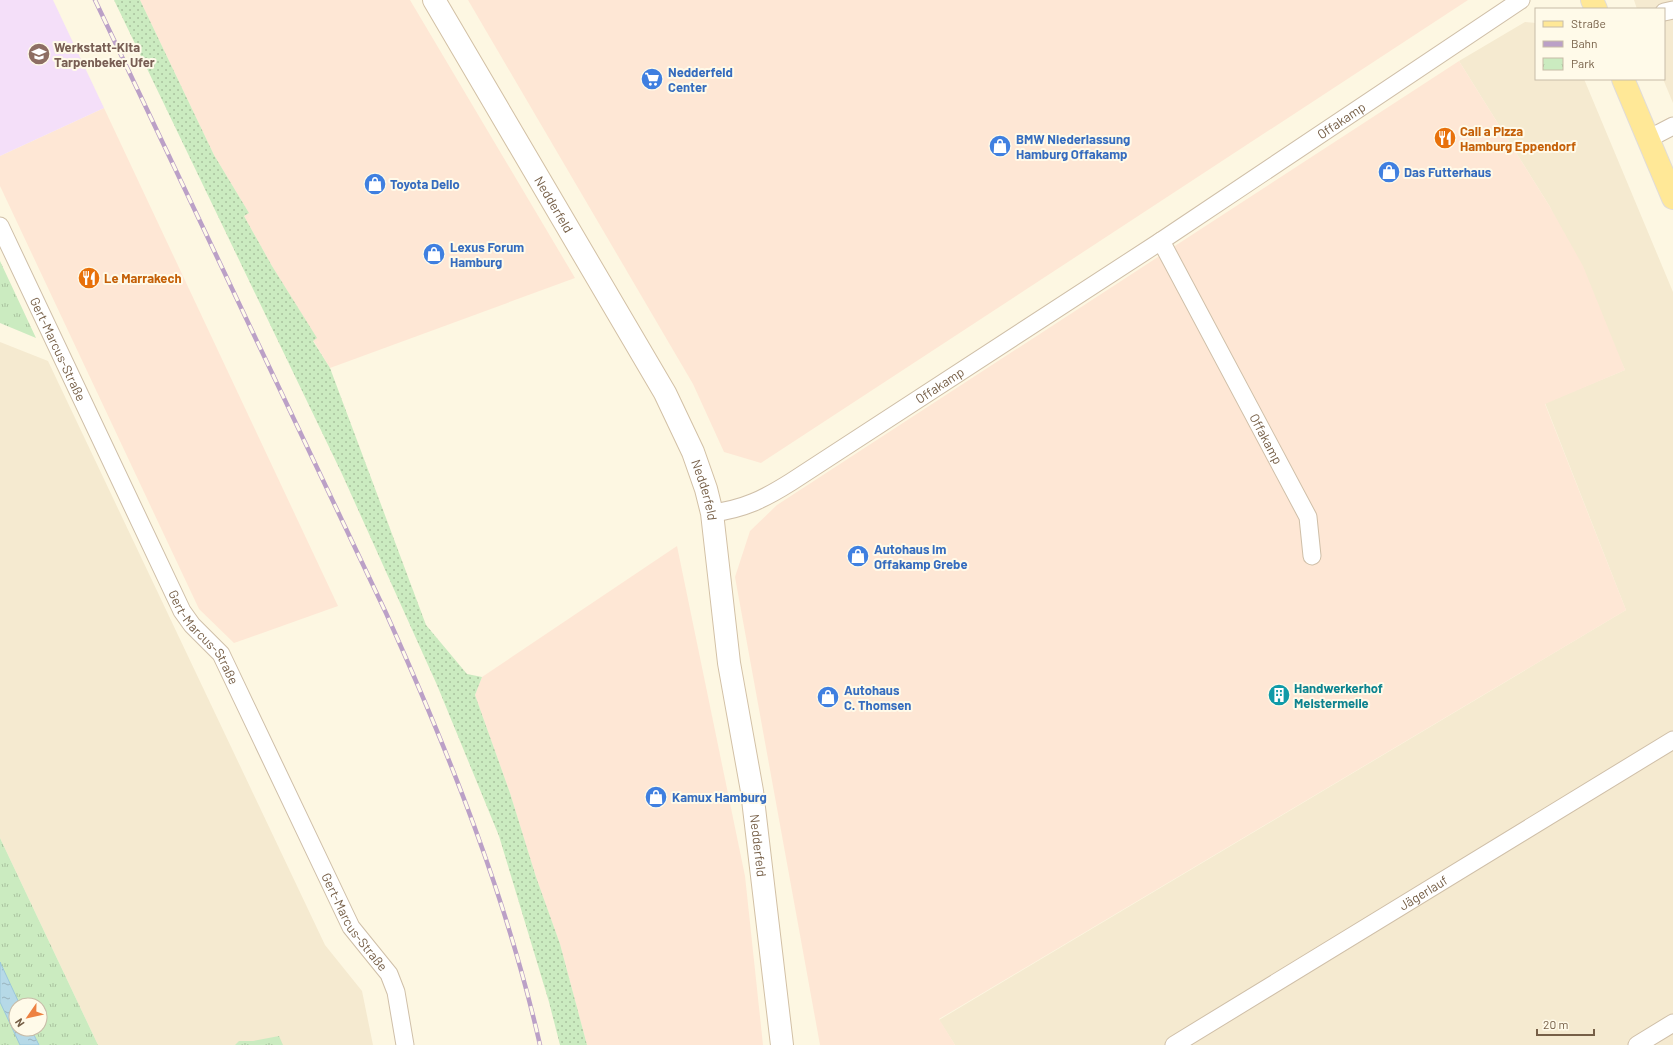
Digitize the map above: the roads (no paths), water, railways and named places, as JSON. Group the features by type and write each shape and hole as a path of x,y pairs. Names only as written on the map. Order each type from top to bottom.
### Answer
{"main road":[{"name":"Nedderfeld","path":"434,0 665,393 693,452 706,489 712,513 728,663 752,791 782,1045"},
{"path":"1623,80 1673,198"}],"street":[{"name":"Offakamp","path":"712,513 744,507 785,486 1161,241 1521,0"},
{"path":"1648,139 1673,126"},
{"name":"Gert-Marcus-Straße","path":"0,226 182,611 192,625 221,654 313,844 347,920 389,974 396,992 405,1045"},
{"name":"Offakamp","path":"1161,241 1308,517 1312,556"},
{"name":"Jägerlauf","path":"1174,1045 1673,740"},
{"path":"1637,1045 1673,1023"}],"water":[{"path":"0,962 16,997 8,997 8,1019 0,1002"},
{"path":"16,1037 35,1037 39,1045 20,1045"}],"railway":[{"path":"95,0 386,613 432,718 474,825 493,879 526,989 540,1045"}],"place":[{"name":"Werkstatt-Kita Tarpenbeker Ufer","path":"39,54"},
{"name":"Nedderfeld Center","path":"652,79"},
{"name":"Call a Pizza Hamburg Eppendorf","path":"1445,138"},
{"name":"BMW Niederlassung Hamburg Offakamp","path":"1000,146"},
{"name":"Das Futterhaus","path":"1389,172"},
{"name":"Toyota Dello","path":"375,184"},
{"name":"Lexus Forum Hamburg","path":"434,254"},
{"name":"Le Marrakech","path":"89,278"},
{"name":"Autohaus im Offakamp Grebe","path":"858,556"},
{"name":"Handwerkerhof Meistermeile","path":"1279,695"},
{"name":"Autohaus C. Thomsen","path":"828,697"},
{"name":"Kamux Hamburg","path":"656,797"}]}
